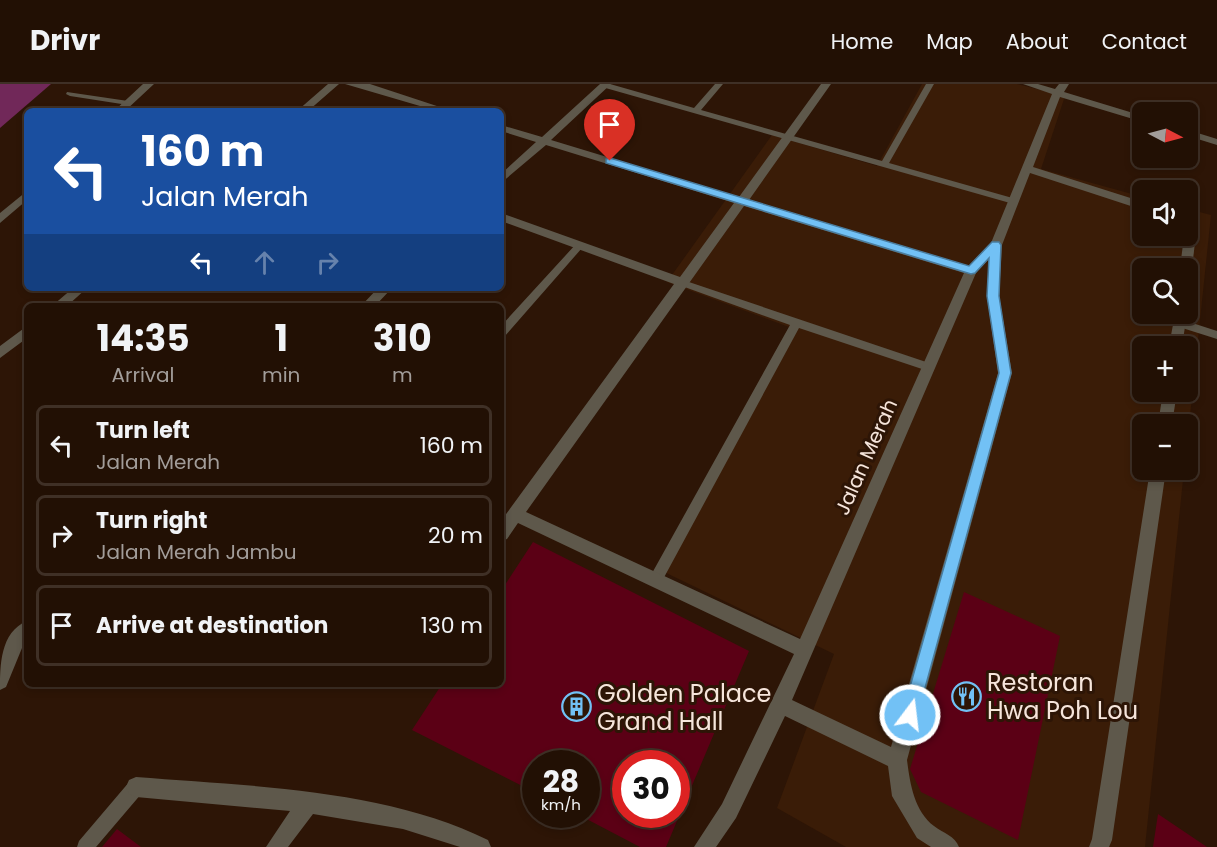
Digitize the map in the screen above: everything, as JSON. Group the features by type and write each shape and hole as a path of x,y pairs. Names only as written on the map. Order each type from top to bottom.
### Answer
{"street":[{"path":"123,108 149,84"},
{"path":"306,108 334,84"},
{"path":"350,84 367,85 438,108"},
{"path":"504,177 606,84"},
{"path":"504,530 826,84"},
{"path":"1028,84 1062,88 1132,115"},
{"name":"Jalan Merah","path":"704,847 729,811 781,704 971,271 996,245 1054,97 1062,88"},
{"path":"504,129 971,271"},
{"path":"1198,136 1217,142"},
{"path":"1026,168 1132,202"},
{"path":"0,219 24,197"},
{"path":"504,218 683,283"},
{"path":"949,847 924,831 902,796 897,760 1005,373 993,296 996,245"},
{"path":"62,303 77,291"},
{"path":"370,303 383,291"},
{"path":"0,353 24,333"},
{"path":"1099,847 1102,840 1156,480"},
{"path":"516,515 804,650"},
{"path":"0,681 15,643 24,632"},
{"path":"781,704 897,760"},
{"path":"136,787 309,802 415,821 468,844"},
{"path":"276,847 309,802"}],"lane":[{"path":"606,84 1013,201"},
{"path":"696,110 719,84"},
{"path":"884,164 930,84"},
{"path":"70,94 128,104"},
{"path":"504,330 579,246"},
{"path":"683,283 928,367"},
{"path":"656,579 796,323"},
{"path":"1193,324 1217,335"},
{"path":"85,847 136,787"}],"shaded area":[{"path":"0,84 51,84 0,128"},
{"path":"922,84 1017,84 1065,96 1041,169 1132,194 1132,246 1198,246 1198,212 1211,215 1198,339 1198,336 1132,336 1132,402 1191,402 1190,414 1132,414 1132,480 1183,480 1145,847 846,847 777,808 834,654 656,568 789,327 667,282 772,135 877,166"}],"building":[{"name":"Golden Palace Grand Hall","path":"533,542 749,651 690,790 690,750 612,750 612,828 674,828 666,847 640,847 600,826 600,750 522,750 522,786 412,730 440,687 504,687 504,586"},
{"path":"964,592 1060,636 1018,840 921,792 910,769"},
{"path":"1158,814 1207,847 1153,847"},
{"path":"117,829 141,847 102,847"}],"place":[{"name":"Restoran Hwa Poh Lou","path":"966,696"},
{"name":"Golden Palace Grand Hall","path":"576,707"}],"route":[{"path":"610,161 971,271 996,245 993,296 1005,373 910,715"}]}
